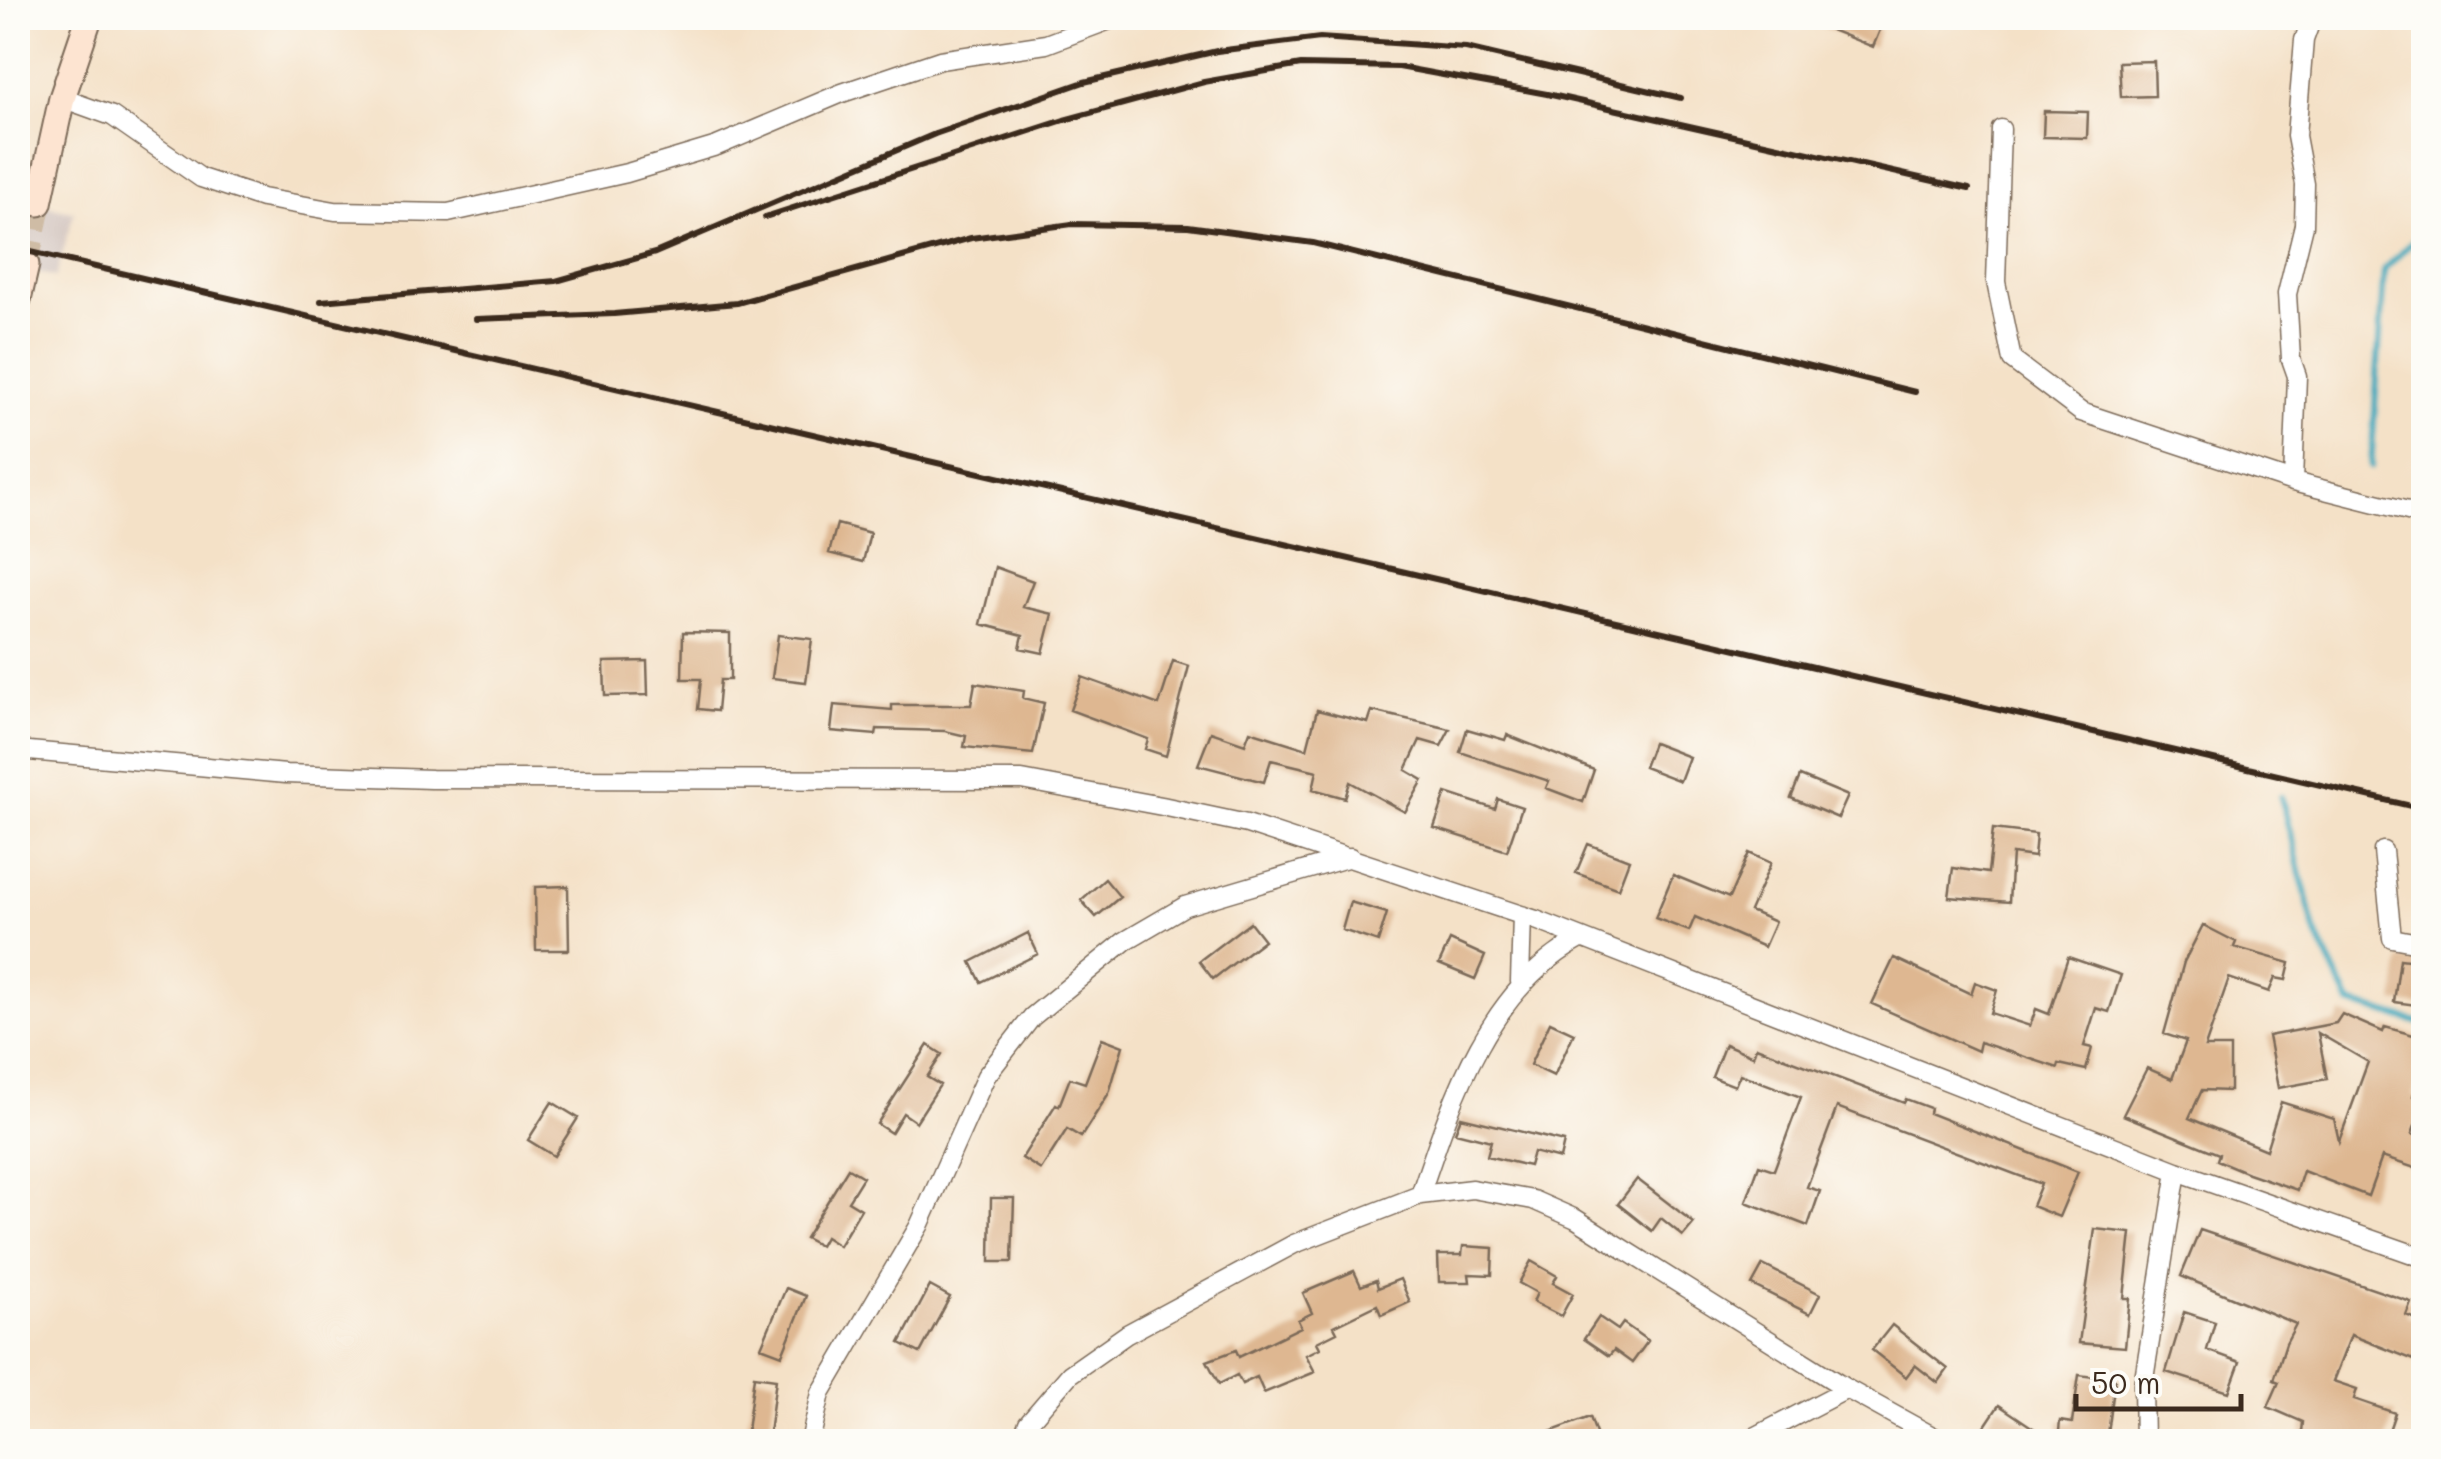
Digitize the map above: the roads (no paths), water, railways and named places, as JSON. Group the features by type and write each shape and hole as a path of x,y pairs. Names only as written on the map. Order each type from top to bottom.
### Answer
{"street":[{"path":"39,202 62,98 90,18"},
{"path":"62,98 112,116 201,178 262,198 335,211 448,213 645,168 717,146 842,93 940,60 1046,44 1115,18"},
{"path":"2293,482 2297,376 2291,359 2287,294 2304,226 2304,184 2296,136 2304,40 2312,18"},
{"path":"2001,130 1996,282 2012,360 2080,412 2293,482 2424,514"},
{"path":"18,300 26,265"},
{"path":"18,750 286,774 413,778 1022,780 1247,824 1522,915 2177,1170 2424,1258"},
{"path":"2383,850 2392,938 2424,944"},
{"path":"810,1442 821,1393 919,1226 986,1076 1032,1017 1124,941 1185,906 1352,857"},
{"path":"1520,982 1522,915"},
{"path":"1420,1195 1459,1086 1520,982 1552,954 1580,940"},
{"path":"2144,1442 2143,1385 2177,1170"},
{"path":"1021,1442 1028,1424 1070,1374 1127,1334 1294,1244 1420,1195 1472,1189 1533,1200 1576,1219 1847,1389 1943,1442"},
{"path":"1745,1442 1847,1389"}],"waterway":[{"path":"2371,467 2384,270 2424,230"},
{"path":"2281,797 2315,931 2350,1003 2424,1024"}],"tunnel":[{"path":"26,265 39,203"}],"railway":[{"path":"321,301 556,281 655,253 935,134 1084,82 1217,51 1320,38 1466,48 1681,98"},
{"path":"765,217 1064,120 1204,82 1301,65 1399,67 1547,94 1969,189"},
{"path":"476,319 614,314 737,303 971,238 1072,224 1188,226 1313,243 1915,392"},
{"path":"18,249 2424,809"}]}
